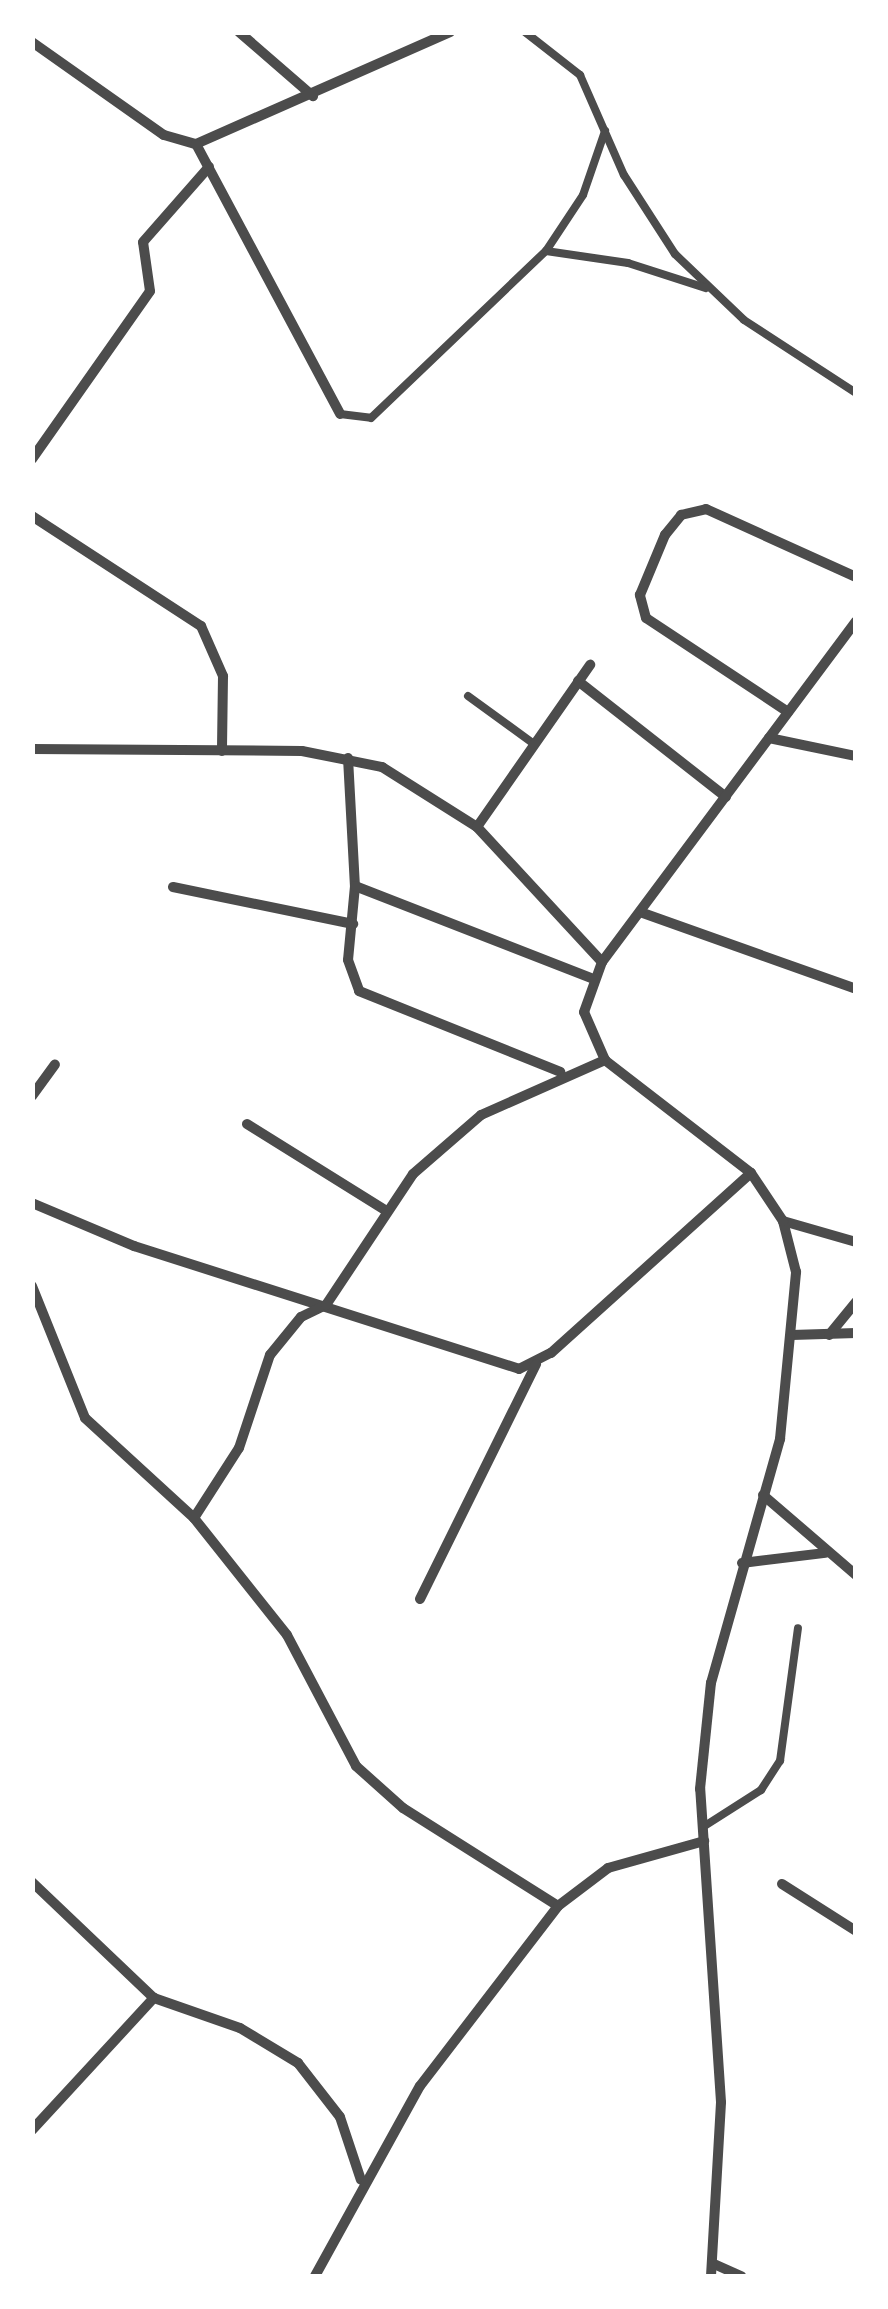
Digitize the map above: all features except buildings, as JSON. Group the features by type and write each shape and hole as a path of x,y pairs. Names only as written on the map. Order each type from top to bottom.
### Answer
{"street":[{"path":"239,32 314,96"},
{"path":"32,42 164,134 196,144 314,96 450,32"},
{"path":"196,144 340,414"},
{"path":"32,460 150,291 143,242 209,167"},
{"path":"788,712 646,618 640,595 665,535 681,515 706,509 856,577"},
{"path":"32,516 201,626 223,676 222,752"},
{"path":"711,2276 721,2088 703,1826 711,1682 763,1495 792,1335 796,1272 783,1221 751,1173 605,1060 584,1012 591,978 602,962 856,621"},
{"path":"477,827 590,665"},
{"path":"578,681 726,796"},
{"path":"770,738 856,756"},
{"path":"32,749 348,758 422,786 477,827 602,962"},
{"path":"348,758 355,886 350,976 373,1001 560,1072"},
{"path":"355,886 591,978"},
{"path":"173,887 353,924"},
{"path":"640,912 856,989"},
{"path":"194,1518 238,1448 270,1355 301,1317 326,1305 385,1210 457,1133 560,1072 605,1060"},
{"path":"32,1096 54,1064"},
{"path":"247,1124 385,1210"},
{"path":"420,1599 536,1364 751,1173"},
{"path":"32,1203 103,1235 326,1305 502,1368 536,1364"},
{"path":"783,1221 856,1242"},
{"path":"32,1286 85,1418 194,1518 287,1635 332,1725 379,1790 558,1906"},
{"path":"830,1335 856,1302"},
{"path":"792,1335 856,1333"},
{"path":"763,1495 856,1575"},
{"path":"742,1562 826,1553"},
{"path":"315,2276 361,2181 420,2086 558,1906 608,1868 704,1842"},
{"path":"32,1882 154,1998 240,2028 298,2063 340,2117 361,2181"},
{"path":"782,1884 856,1931"},
{"path":"32,2130 154,1998"},
{"path":"714,2264 741,2276"}],"lane":[{"path":"525,32 580,75 647,216 708,289 856,393"},
{"path":"340,414 371,418 546,250 583,194 604,131"},
{"path":"546,250 628,263 708,289"},
{"path":"468,696 534,744"},
{"path":"703,1826 762,1790 780,1761 798,1628"}]}
